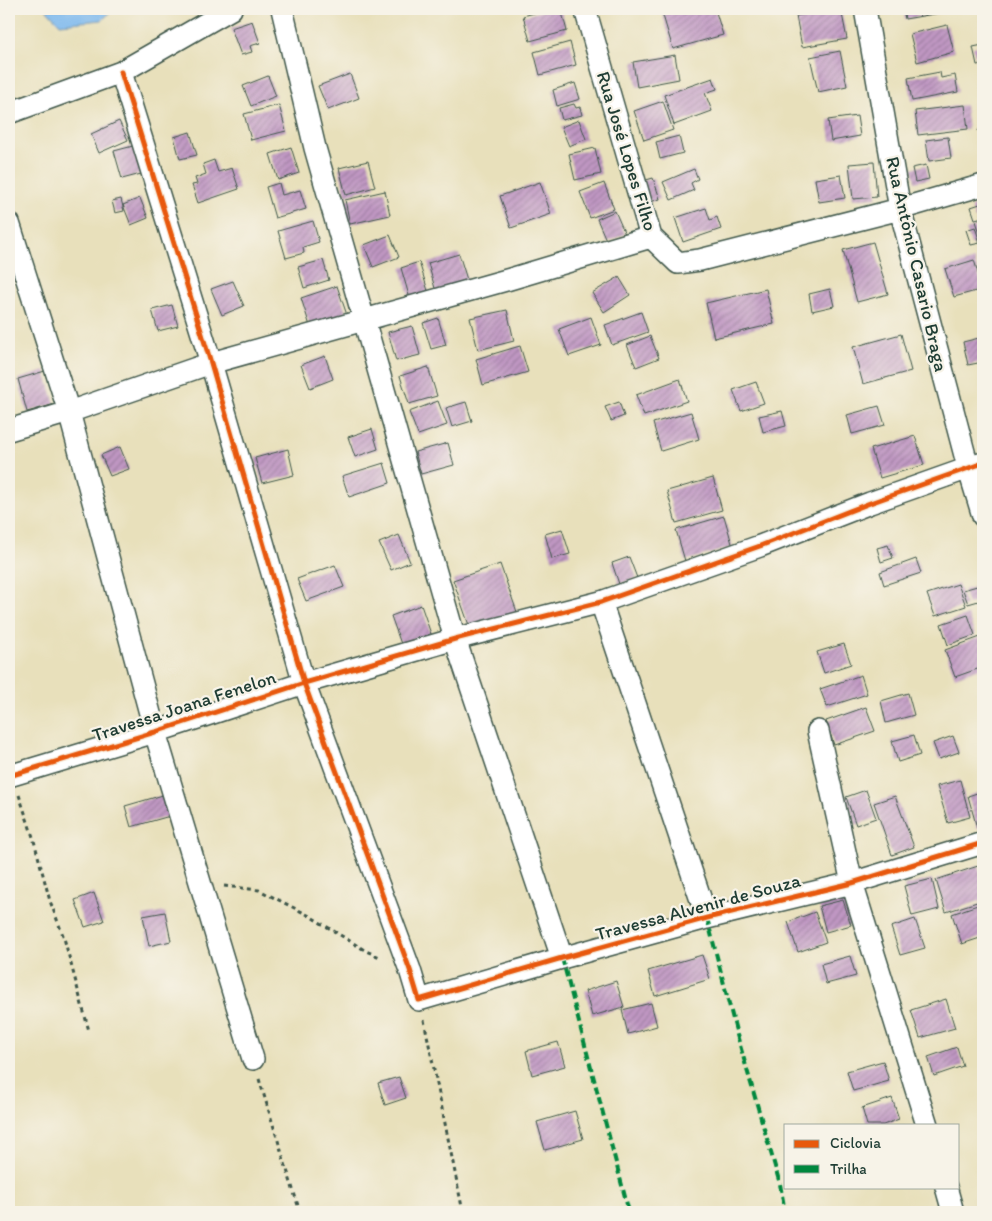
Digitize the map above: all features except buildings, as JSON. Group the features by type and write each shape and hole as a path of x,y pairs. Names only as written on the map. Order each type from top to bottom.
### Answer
{"street":[{"path":"9,114 121,72 231,9"},
{"path":"282,9 315,148 456,639 562,958"},
{"name":"Rua José Lopes Filho","path":"585,9 651,237 678,263 700,260 900,209"},
{"name":"Rua Antônio Casario Braga","path":"865,9 900,209 976,465 983,516"},
{"path":"121,72 210,363 304,683 410,970 419,1000"},
{"path":"900,209 983,185"},
{"path":"9,223 69,412 155,732 252,1059"},
{"path":"9,430 69,412 210,363 510,279 651,237"},
{"name":"Travessa Joana Fenelon","path":"10,772 155,732 304,683 456,639 601,602 760,546 870,503 976,465"},
{"path":"601,602 707,918"},
{"path":"818,731 852,883 927,1124"},
{"name":"Travessa Alvenir de Souza","path":"419,1000 707,918 852,883 983,842"},
{"path":"946,1188 953,1212"}],"path":[{"path":"10,772 33,838 50,902 64,938 89,1031"},
{"path":"200,883 259,890 308,915 366,951 410,970"},
{"path":"419,1000 463,1212"},
{"path":"252,1059 300,1212"}],"water":[{"path":"46,9 114,9 102,20 60,24"}],"marked path":[{"path":"707,918 737,1035 780,1184 785,1212"},
{"path":"562,958 629,1212"}],"cycle path":[{"path":"121,72 211,363 304,683 410,970 419,1000 707,918 852,883 983,843"},
{"path":"9,776 155,732 304,683 455,639 601,602 760,546 870,503 983,463"}]}
